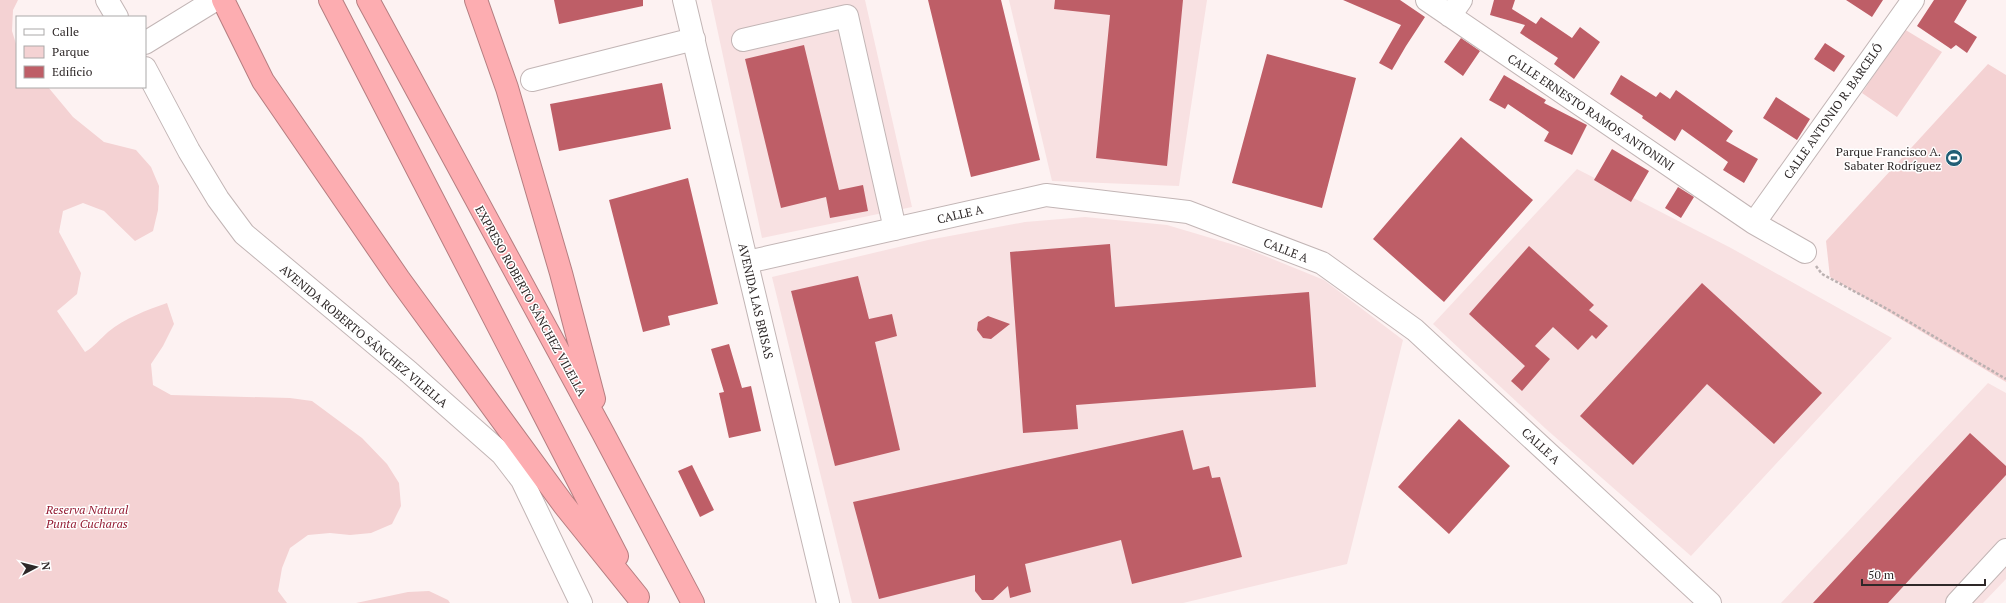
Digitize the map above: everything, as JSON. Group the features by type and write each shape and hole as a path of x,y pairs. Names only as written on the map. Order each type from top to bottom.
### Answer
{"highway":[{"path":"223,0 263,81 399,279 564,505 640,600"},
{"path":"330,0 640,600"},
{"path":"476,0 510,96 561,273 603,433"},
{"name":"EXPRESO ROBERTO SÁNCHEZ VILELLA","path":"368,1 603,433 693,603"}],"street":[{"path":"146,42 215,0"},
{"name":"AVENIDA LAS BRISAS","path":"684,0 828,603"},
{"name":"CALLE ERNESTO RAMOS ANTONINI","path":"1427,0 1456,8 1754,223 1805,252"},
{"name":"CALLE ANTONIO R. BARCELÓ","path":"1754,223 1908,1"},
{"path":"743,40 847,16 896,229"},
{"path":"532,80 694,39"},
{"name":"AVENIDA ROBERTO SÁNCHEZ VILELLA","path":"146,70 196,163 218,199 244,234 409,372 502,454 522,480 580,603"},
{"name":"CALLE A","path":"747,262 1046,195 1188,212 1322,263 1415,330 1710,603"},
{"path":"1957,603 2006,550"}],"path":[{"path":"1805,252 1822,274 1888,310 2006,379"}],"shaded area":[{"path":"711,0 865,0 912,207 762,238"},
{"path":"1009,0 1207,0 1179,186 1052,181"},
{"path":"1577,169 1731,248 1892,338 1691,556 1546,429 1433,324"},
{"path":"1085,217 1167,225 1248,249 1324,280 1403,340 1347,564 1183,603 852,603 772,277 928,240 1025,222"},
{"path":"1988,383 2006,393 2006,579 1983,603 1781,603"}],"green space":[{"name":"Reserva Natural Punta Cucharas","path":"0,0 18,0 13,10 12,31 16,44 16,88 49,88 73,117 104,142 136,150 151,167 159,186 158,210 153,231 135,241 104,211 83,203 63,211 59,232 81,273 77,294 57,311 85,352 115,327 144,312 167,303 174,324 163,346 151,364 153,385 171,395 290,398 312,401 362,438 387,464 399,483 401,506 392,524 371,533 350,535 330,533 308,535 290,548 282,568 278,591 287,603 0,603"},
{"path":"1904,29 1942,52 1897,117 1862,93"},
{"name":"Parque Francisco A. Sabater Rodríguez","path":"1988,64 2006,75 2006,382 1830,277 1826,241"},
{"path":"429,591 448,600 450,603 356,603 408,592"}],"building":[{"path":"554,0 643,0 643,6 559,24"},
{"path":"928,0 1001,0 1040,160 971,177"},
{"path":"1055,0 1183,0 1167,166 1096,158 1110,15 1054,9"},
{"path":"1343,0 1400,0 1425,17 1392,70 1379,63 1401,25"},
{"path":"1494,0 1515,0 1512,9 1536,24 1541,17 1572,38 1580,27 1600,42 1574,79 1554,64 1558,58 1520,33 1525,25 1490,15"},
{"path":"1846,0 1883,0 1872,17"},
{"path":"1934,0 1967,0 1954,22 1977,37 1967,53 1956,45 1951,49 1917,26"},
{"path":"1461,38 1480,51 1463,76 1444,62"},
{"path":"1825,43 1845,56 1834,72 1814,59"},
{"path":"804,45 839,190 863,185 868,211 830,218 826,197 781,208 745,59"},
{"path":"1267,54 1356,78 1322,208 1232,183"},
{"path":"1504,75 1546,100 1544,103 1587,125 1572,155 1544,141 1549,132 1508,104 1505,109 1489,100"},
{"path":"1621,75 1656,97 1660,92 1670,99 1676,90 1733,131 1726,141 1758,159 1744,183 1723,170 1728,162 1682,129 1675,141 1642,118 1643,116 1610,94"},
{"path":"662,83 671,129 559,151 550,104"},
{"path":"1776,97 1810,119 1797,140 1763,118"},
{"path":"1461,137 1533,200 1444,302 1373,239"},
{"path":"1612,149 1649,171 1631,202 1594,180"},
{"path":"688,178 718,304 668,316 670,325 643,332 609,200"},
{"path":"1678,187 1694,197 1681,218 1665,208"},
{"path":"1110,244 1115,307 1309,292 1316,387 1076,405 1078,429 1023,433 1010,252"},
{"path":"1529,246 1594,305 1589,310 1608,326 1596,339 1592,335 1578,350 1553,327 1535,346 1550,359 1522,391 1511,381 1525,366 1469,314"},
{"path":"858,276 869,319 892,314 897,336 875,342 900,450 835,466 791,291"},
{"path":"1702,283 1822,393 1774,444 1707,384 1633,465 1580,416"},
{"path":"988,316 1010,324 991,339 983,338 977,330 978,322"},
{"path":"729,344 742,388 751,386 761,431 729,438 719,393 724,392 711,349"},
{"path":"1459,419 1510,466 1449,534 1398,487"},
{"path":"1183,430 1193,470 1209,466 1212,478 1220,477 1242,557 1132,584 1121,540 1025,564 1031,592 1010,598 1008,586 993,600 982,600 975,591 975,575 879,599 853,502"},
{"path":"1970,433 2006,466 2006,475 1888,603 1813,603"},
{"path":"692,465 714,510 700,517 678,471"}],"place":[{"name":"Parque Francisco A. Sabater Rodríguez","path":"1954,158"}]}
